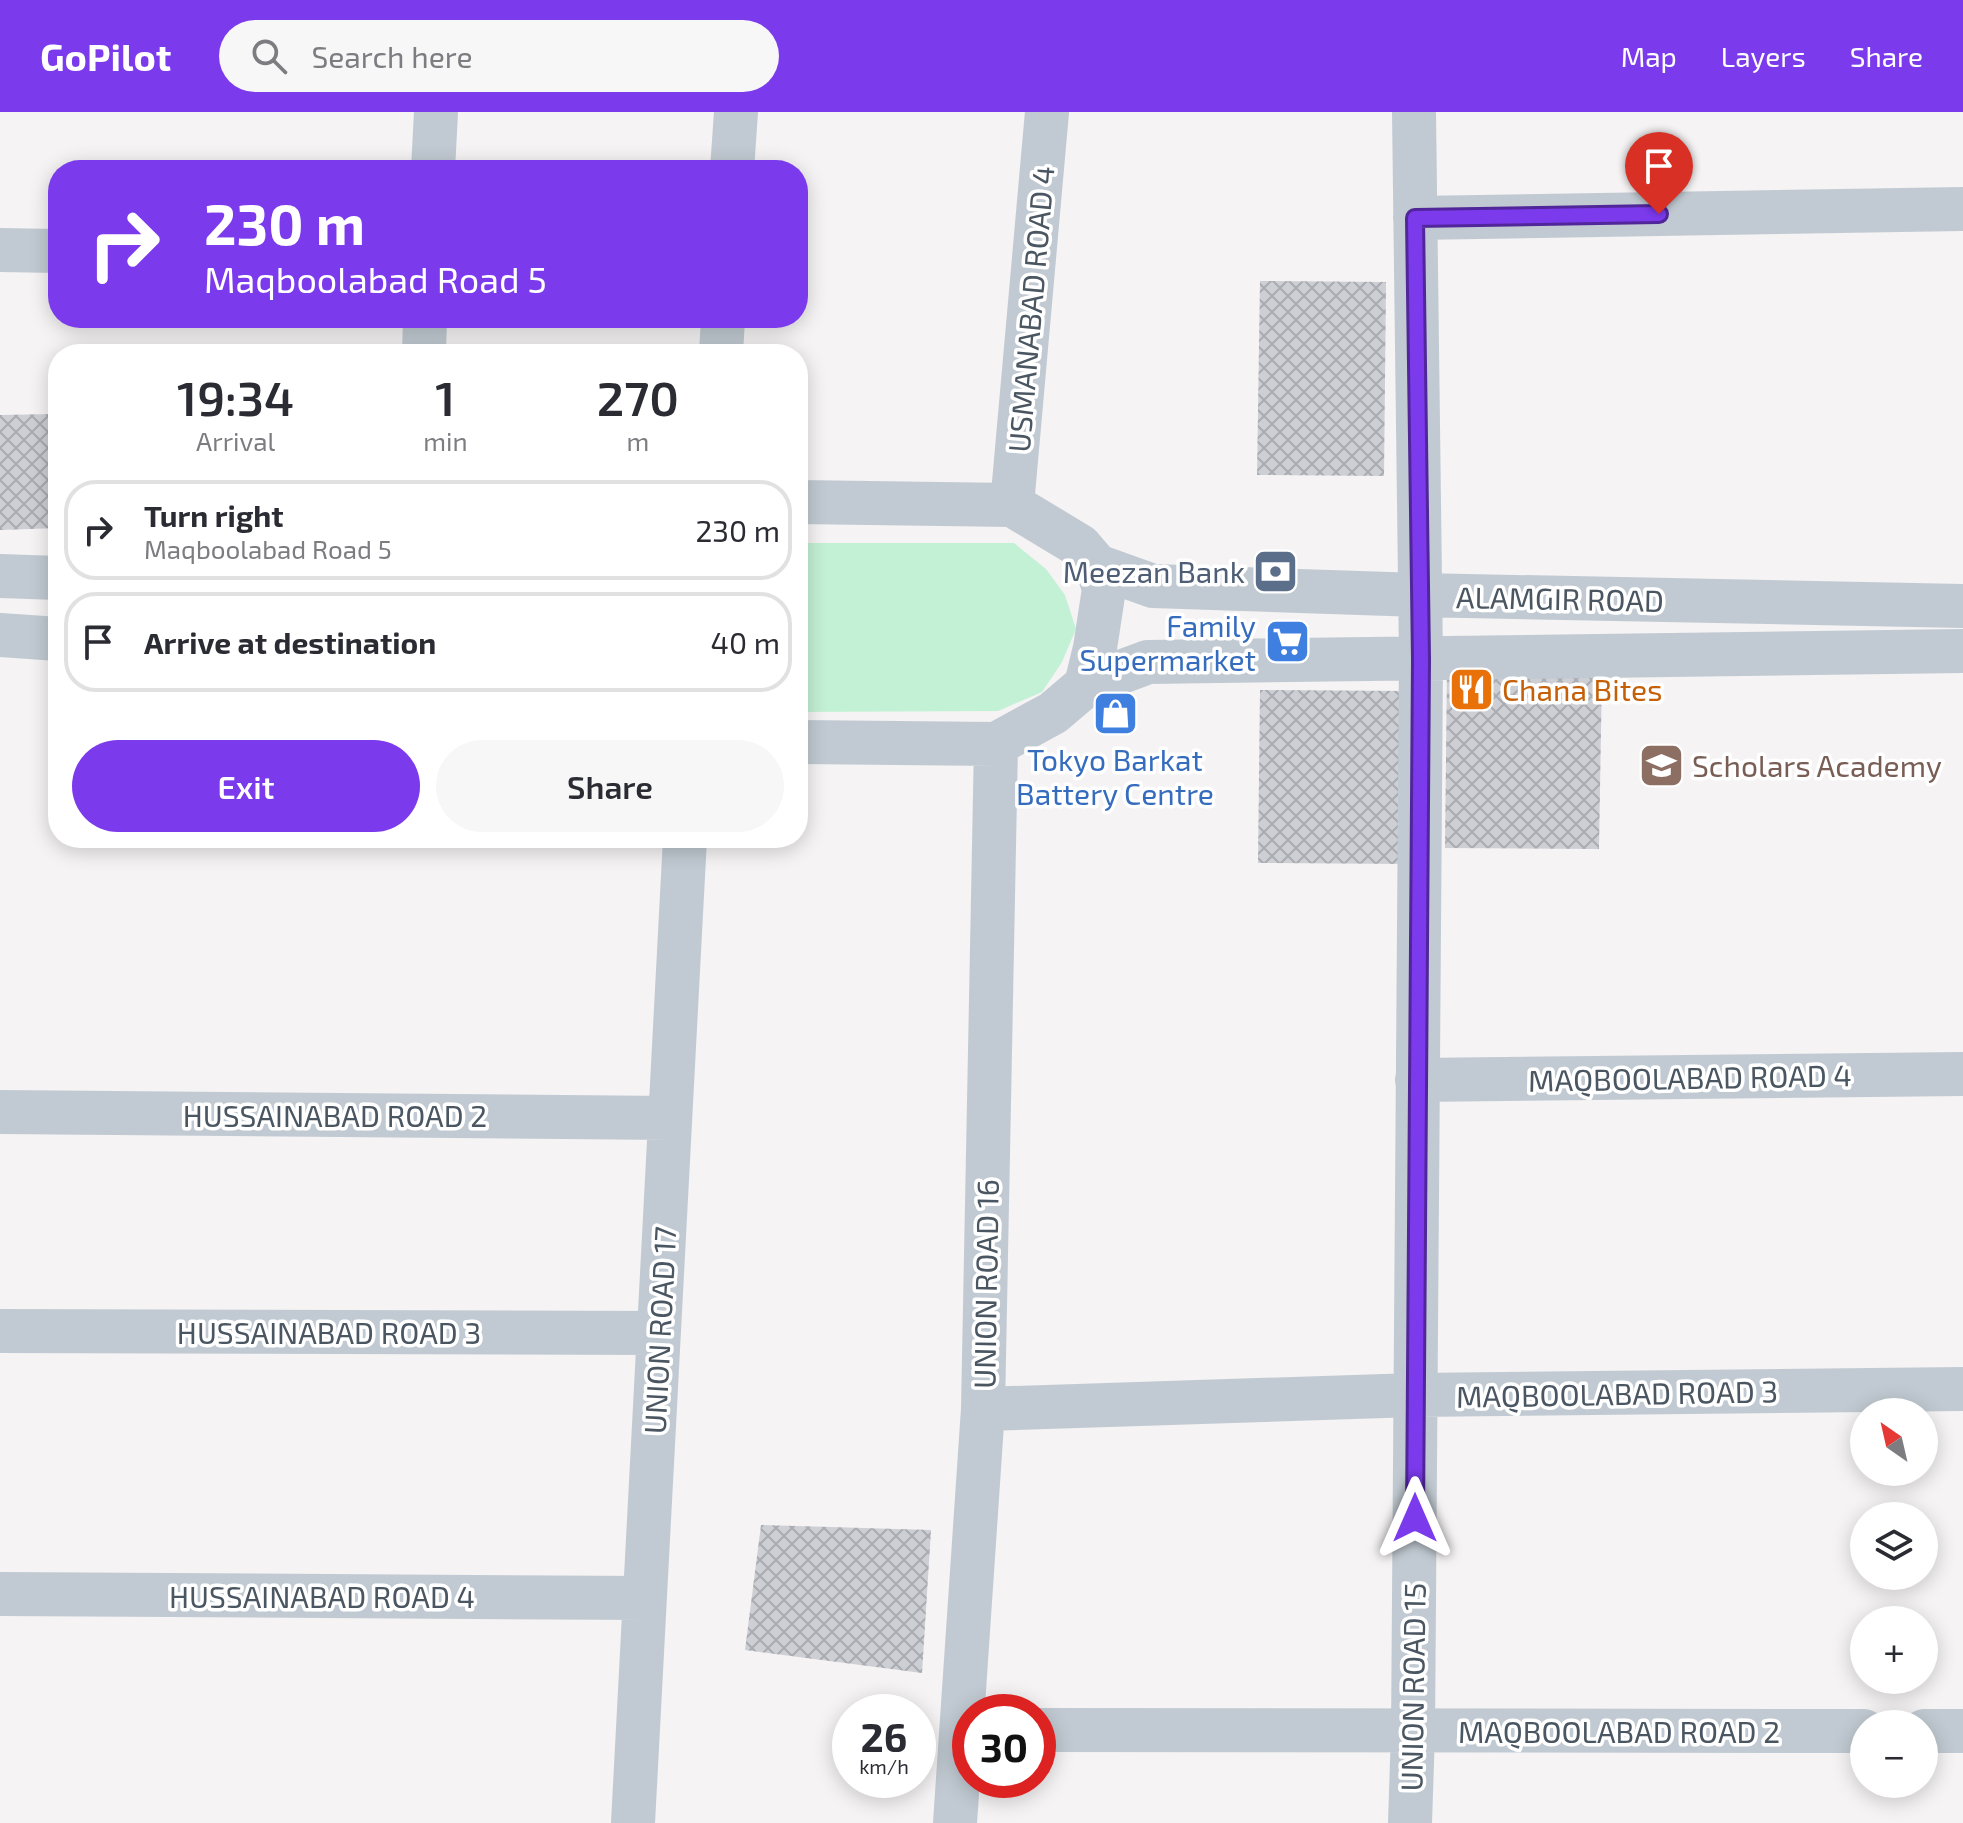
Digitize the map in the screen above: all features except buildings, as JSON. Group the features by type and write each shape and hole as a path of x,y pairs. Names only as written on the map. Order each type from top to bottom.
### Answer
{"street":[{"path":"434,160 436,112"},
{"path":"733,160 736,112"},
{"name":"USMANABAD ROAD 4","path":"1012,505 1047,112"},
{"name":"UNION ROAD 15","path":"1410,1823 1421,659 1414,112"},
{"path":"1415,218 1963,209"},
{"path":"0,250 48,251"},
{"path":"808,502 1012,505"},
{"name":"ALAMGIR ROAD","path":"1012,505 1080,546 1097,566 1153,586 1419,595 1963,606"},
{"path":"1086,685 1104,589 1097,566"},
{"path":"0,576 48,578"},
{"path":"0,635 48,638"},
{"name":"ALAMGIR ROAD","path":"808,742 996,744 1053,713 1086,685 1148,662 1963,651"},
{"name":"UNION ROAD 16","path":"968,1694 983,1409 996,744"},
{"name":"UNION ROAD 17","path":"633,1823 684,848"},
{"name":"MAQBOOLABAD ROAD 4","path":"1417,1080 1963,1074"},
{"name":"HUSSAINABAD ROAD 2","path":"0,1112 670,1118"},
{"name":"HUSSAINABAD ROAD 3","path":"0,1331 659,1333"},
{"name":"MAQBOOLABAD ROAD 3","path":"983,1409 1415,1395 1963,1389"},
{"name":"HUSSAINABAD ROAD 4","path":"0,1594 645,1598"},
{"name":"MAQBOOLABAD ROAD 2","path":"1056,1730 1850,1731"},
{"path":"1938,1731 1963,1731"},
{"name":"UNION ROAD 16","path":"955,1823 958,1798"}],"green space":[{"path":"808,543 1014,543 1046,569 1065,595 1076,629 1062,662 1042,692 998,711 808,712"}],"place":[{"name":"Meezan Bank","path":"1276,571"},
{"name":"Family Supermarket","path":"1287,642"},
{"name":"Chana Bites","path":"1471,689"},
{"name":"Tokyo Barkat Battery Centre","path":"1115,713"},
{"name":"Scholars Academy","path":"1661,765"}],"route":[{"path":"1415,1518 1421,659 1415,218 1659,214"}]}
